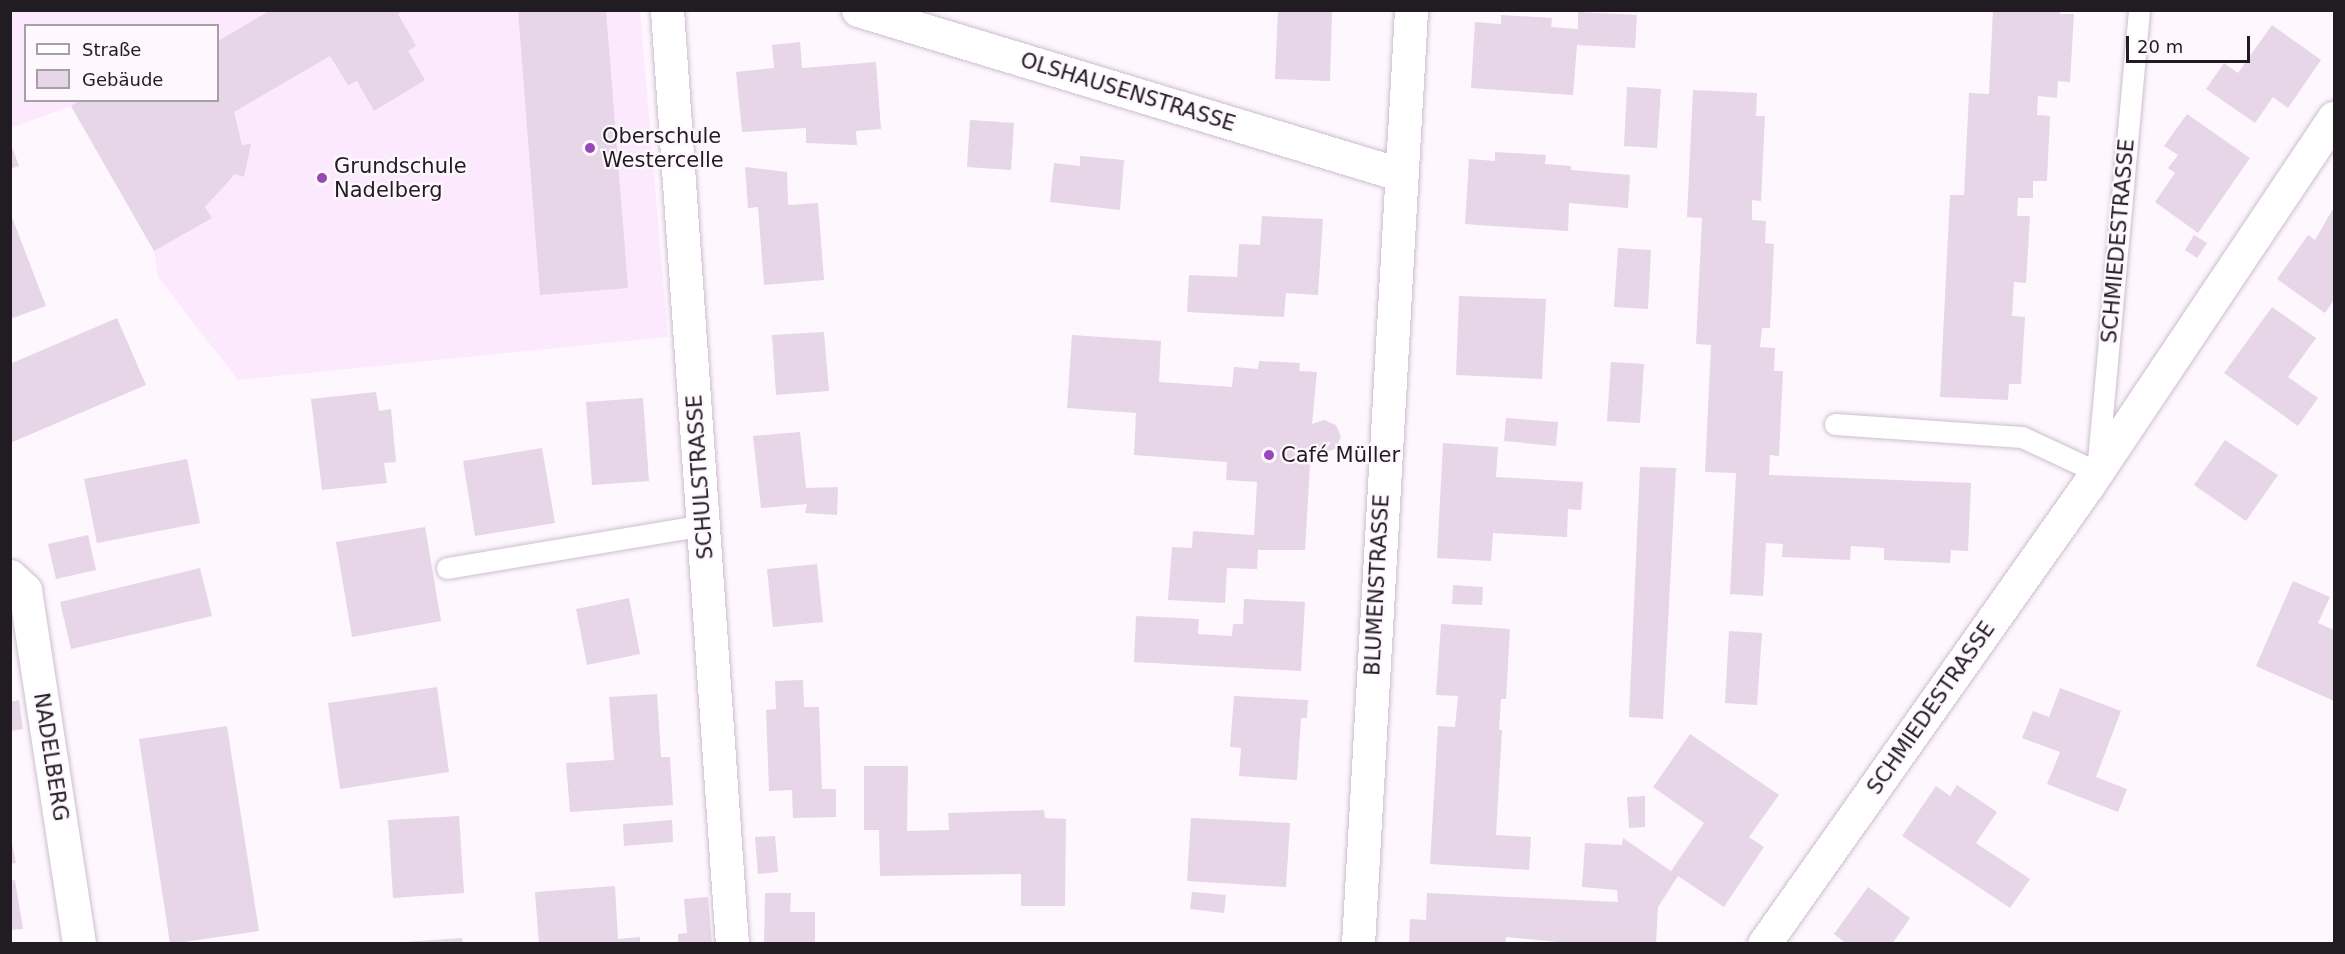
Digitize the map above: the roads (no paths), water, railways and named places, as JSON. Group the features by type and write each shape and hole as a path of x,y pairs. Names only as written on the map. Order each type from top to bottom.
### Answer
{"street":[{"name":"SCHULSTRASSE","path":"667,10 732,944"},
{"name":"OLSHAUSENSTRASSE","path":"858,10 1399,174"},
{"name":"BLUMENSTRASSE","path":"1358,944 1399,174 1411,10"},
{"name":"SCHMIEDESTRASSE","path":"1764,944 2097,472 2334,118"},
{"name":"NADELBERG","path":"10,576 25,590 79,944"}],"lane":[{"name":"SCHMIEDESTRASSE","path":"2097,472 2139,10"},
{"path":"1835,424 2022,437 2097,472"},
{"path":"447,568 703,525"}],"place":[{"name":"Oberschule Westercelle","path":"590,148"},
{"name":"Grundschule Nadelberg","path":"322,178"},
{"name":"Café Müller","path":"1269,455"}]}
